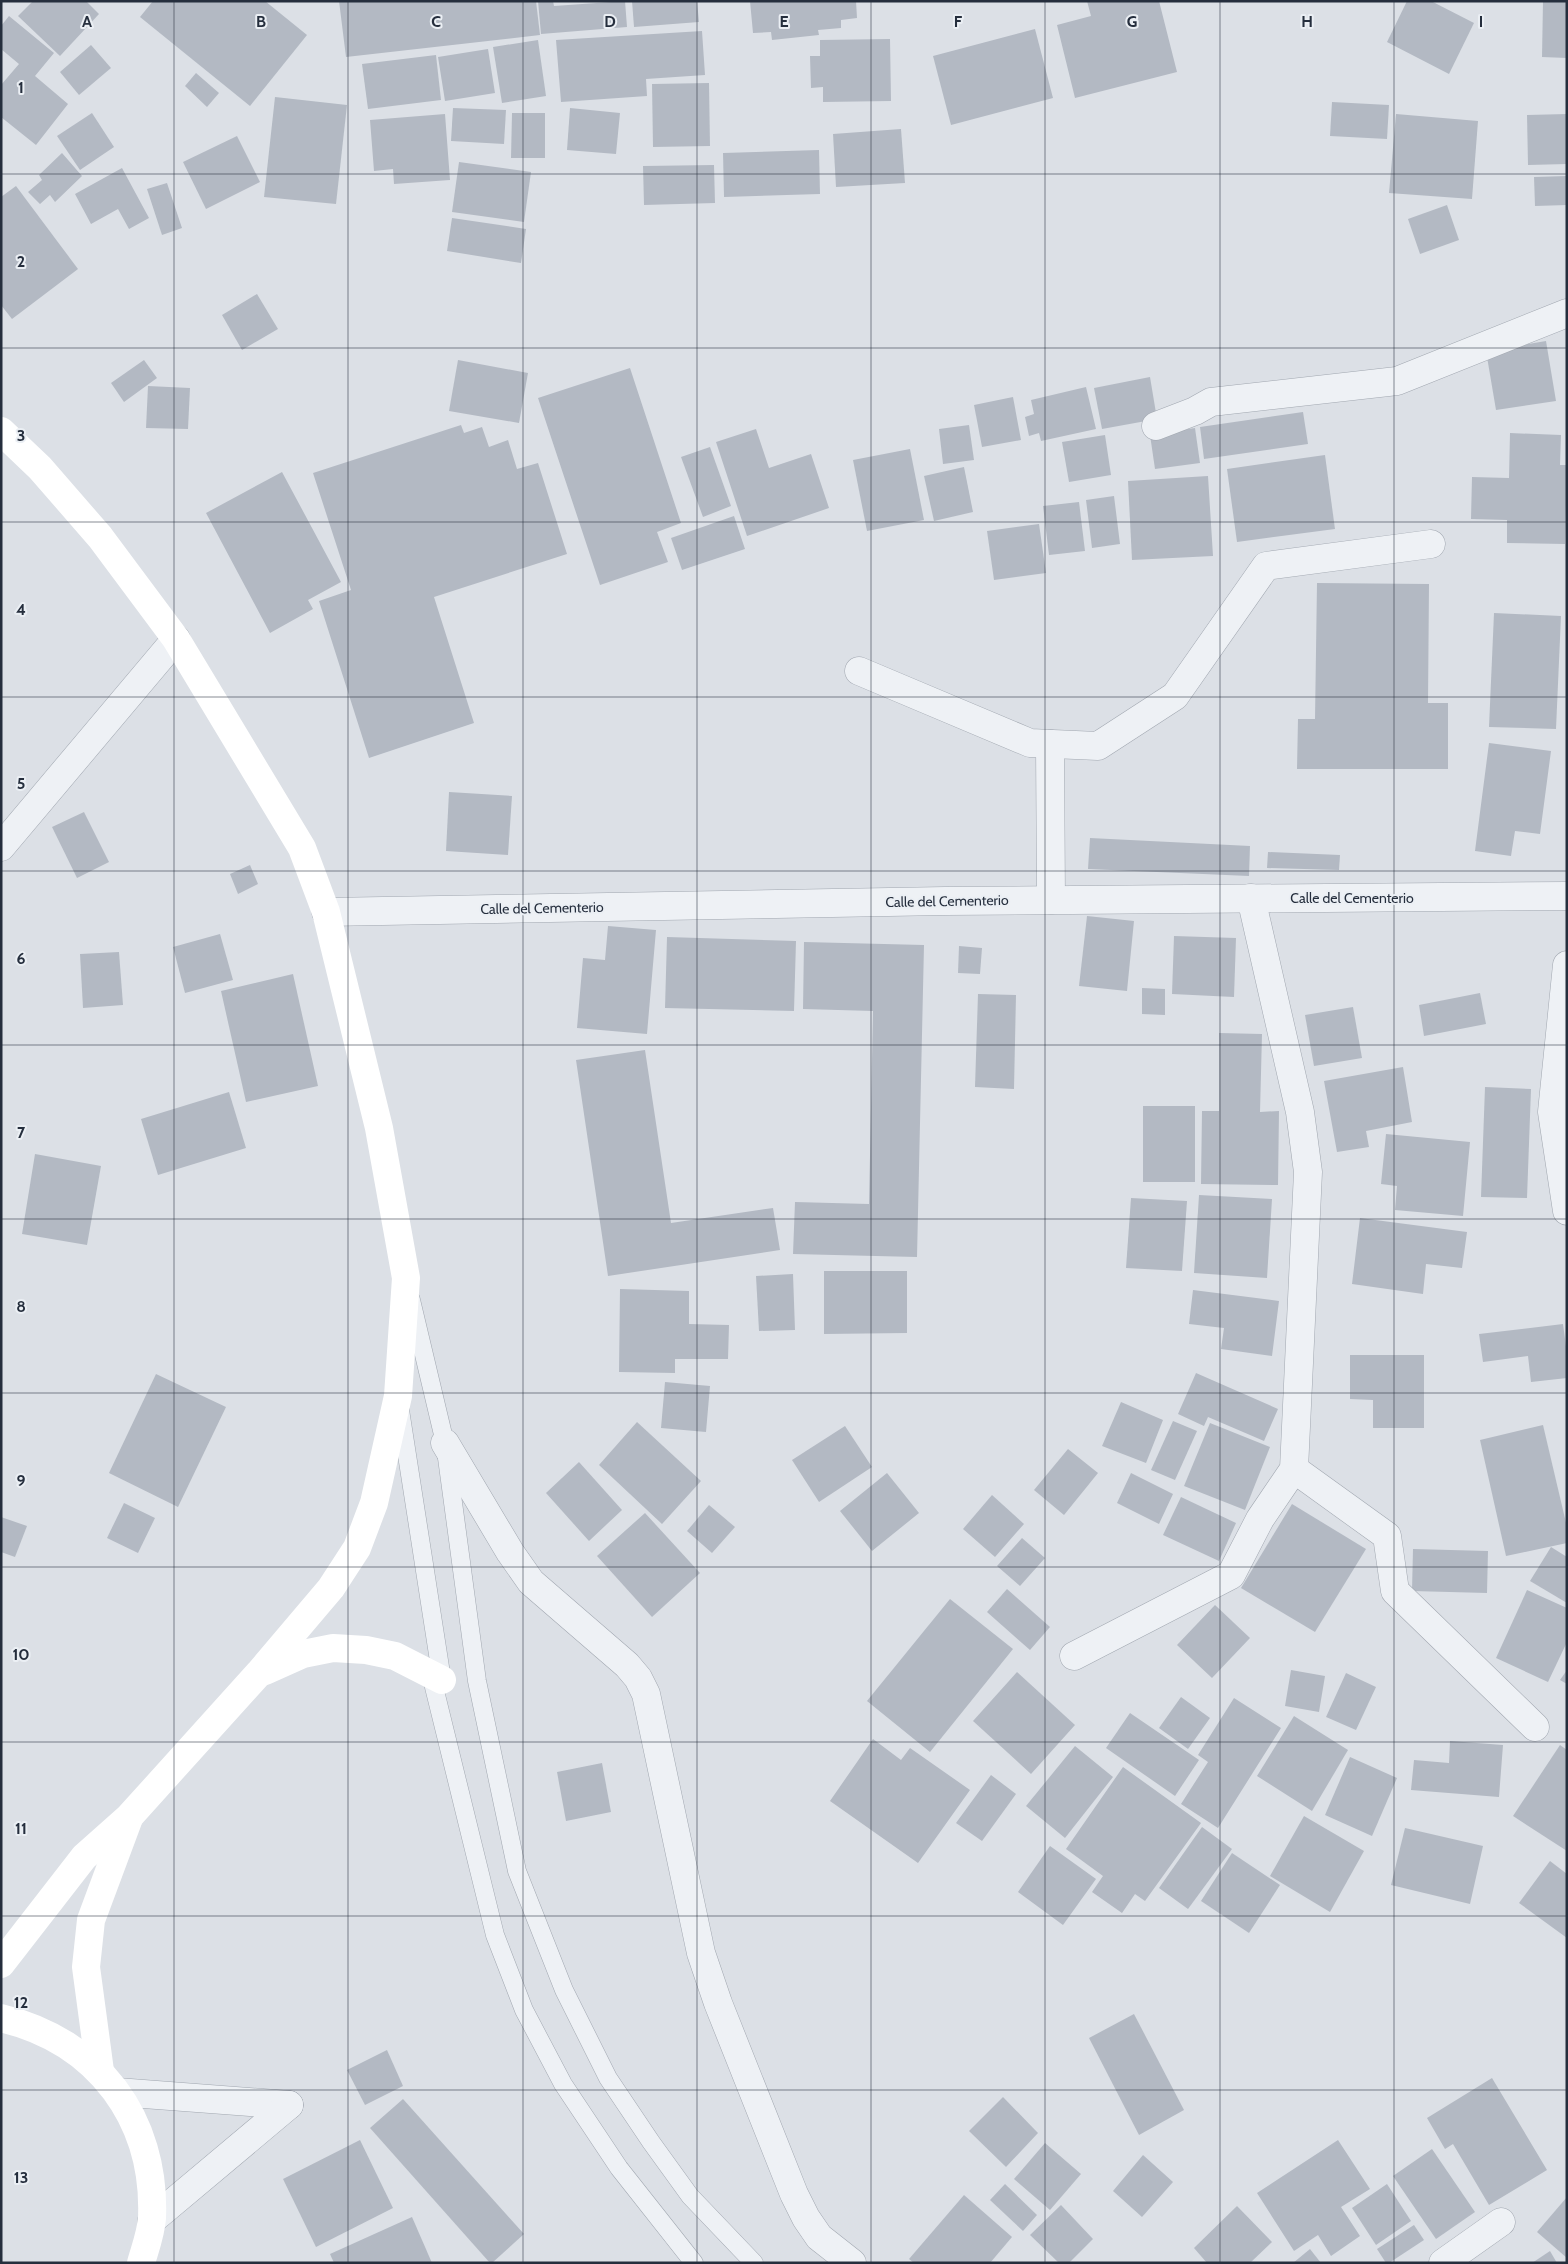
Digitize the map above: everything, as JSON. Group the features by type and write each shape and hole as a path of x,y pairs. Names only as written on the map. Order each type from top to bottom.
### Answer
{"main road":[{"path":"1,431 40,468 100,537 176,639 302,848 326,912 379,1128 406,1278 398,1396 374,1503 357,1548 331,1588 259,1673 129,1817 84,1857 1,1964"},
{"path":"259,1673 303,1654 333,1648 366,1650 395,1656 442,1680"},
{"path":"100,2071 86,1967 91,1920 129,1817"},
{"path":"1,2018 38,2029 71,2047 100,2071 117,2092 139,2132 151,2175 152,2220 142,2263"}],"street":[{"path":"1156,426 1195,411 1211,402 1397,381 1567,313"},
{"path":"859,671 1030,742 1098,746 1176,696 1266,566 1432,544"},
{"path":"1,846 176,639"},
{"path":"1050,744 1051,900"},
{"name":"Calle del Cementerio","path":"326,912 1051,900 1567,896"},
{"path":"1074,1656 1231,1575 1260,1519 1294,1468 1308,1172 1300,1112 1251,898"},
{"path":"1567,965 1552,1112 1567,1212"},
{"path":"445,1443 510,1552 531,1582 626,1665 638,1678 646,1694 701,1953 718,2003 794,2194 806,2218 819,2236 852,2263"},
{"path":"1294,1468 1388,1536 1394,1591 1535,1727"},
{"path":"117,2092 289,2105 152,2220"},
{"path":"1443,2263 1501,2222"}],"lane":[{"path":"406,1278 445,1443 477,1681 517,1871 564,1990 608,2078 690,2196 754,2263"},
{"path":"398,1396 442,1680 434,1687 495,1935 524,2010 563,2084 619,2168 694,2263"}],"building":[{"path":"33,1 86,1 99,14 60,56 18,16"},
{"path":"153,1 265,1 307,35 250,106 140,17"},
{"path":"339,1 536,1 540,35 346,57"},
{"path":"538,1 553,1 554,6 625,1 627,27 541,34"},
{"path":"632,1 697,1 699,22 634,27"},
{"path":"750,1 856,1 857,18 841,20 841,28 818,30 819,35 772,40 771,32 753,33"},
{"path":"1087,1 1159,1 1177,72 1075,98 1057,25 1091,16"},
{"path":"1407,1 1431,1 1474,23 1449,74 1387,42"},
{"path":"1543,1 1567,1 1567,58 1542,57"},
{"path":"9,16 54,53 35,76 68,104 36,145 1,117 1,85 19,64 1,49 1,26"},
{"path":"1035,29 1053,98 951,125 933,56"},
{"path":"702,31 705,75 646,79 647,96 561,102 556,40"},
{"path":"890,39 891,101 823,102 823,87 811,88 810,56 820,56 820,40"},
{"path":"538,40 546,96 502,103 493,47"},
{"path":"91,45 111,68 79,95 60,72"},
{"path":"488,49 495,93 445,101 438,57"},
{"path":"436,55 441,100 368,109 362,64"},
{"path":"196,73 219,93 207,107 185,86"},
{"path":"709,83 710,146 653,147 652,84"},
{"path":"275,97 347,105 336,204 264,197"},
{"path":"1332,102 1389,105 1387,139 1330,136"},
{"path":"453,108 506,110 504,144 451,141"},
{"path":"570,108 620,113 616,154 567,150"},
{"path":"92,113 114,147 80,170 57,136"},
{"path":"512,113 545,113 545,158 511,158"},
{"path":"445,114 450,180 394,184 393,169 374,171 370,120"},
{"path":"1396,114 1478,121 1472,199 1389,193"},
{"path":"1567,114 1567,164 1528,165 1527,115"},
{"path":"901,129 905,183 836,187 833,134"},
{"path":"237,136 260,182 206,209 183,162"},
{"path":"819,150 820,194 724,197 723,153"},
{"path":"62,153 82,176 55,202 50,195 40,204 28,192 42,180 39,175"},
{"path":"459,162 531,172 524,222 452,212"},
{"path":"714,165 715,203 644,205 643,166"},
{"path":"122,168 149,218 129,229 118,209 91,224 75,194"},
{"path":"1567,176 1567,205 1535,206 1534,177"},
{"path":"167,183 182,228 162,235 147,189"},
{"path":"16,186 78,269 12,319 1,305 1,197"},
{"path":"1447,205 1459,240 1420,254 1408,219"},
{"path":"452,218 526,229 521,263 447,251"},
{"path":"257,294 278,329 242,350 222,315"},
{"path":"1546,341 1556,401 1496,410 1486,351"},
{"path":"144,360 157,378 124,402 111,383"},
{"path":"458,360 528,373 519,423 449,411"},
{"path":"630,368 681,523 657,532 668,562 600,585 538,398"},
{"path":"1150,377 1157,419 1102,429 1094,388"},
{"path":"148,386 190,388 188,429 146,428"},
{"path":"1086,387 1096,429 1041,441 1039,433 1029,436 1025,417 1034,414 1031,400"},
{"path":"1013,397 1021,440 982,447 974,405"},
{"path":"1303,412 1308,444 1204,459 1200,427"},
{"path":"461,425 464,433 482,427 489,447 508,440 517,469 538,463 567,554 434,597 474,723 369,758 319,601 351,590 313,473"},
{"path":"969,425 974,460 943,464 939,429"},
{"path":"1195,428 1200,463 1155,469 1150,435"},
{"path":"756,429 769,468 811,454 829,508 747,536 716,442"},
{"path":"1510,433 1561,435 1560,465 1567,465 1565,544 1507,543 1507,520 1471,519 1472,477 1509,478"},
{"path":"1105,435 1111,475 1069,482 1062,442"},
{"path":"710,447 731,506 703,517 681,457"},
{"path":"910,449 924,520 867,531 853,460"},
{"path":"1325,455 1335,529 1237,542 1227,469"},
{"path":"964,467 973,512 934,521 924,476"},
{"path":"282,472 341,582 308,600 313,609 270,633 206,513"},
{"path":"1208,476 1213,556 1132,560 1128,481"},
{"path":"1114,496 1120,544 1092,548 1086,500"},
{"path":"1079,502 1085,551 1049,555 1043,506"},
{"path":"734,516 745,549 682,570 671,538"},
{"path":"1039,524 1046,573 994,580 987,531"},
{"path":"1317,583 1429,584 1428,703 1448,703 1448,769 1297,769 1298,719 1315,719"},
{"path":"1494,613 1561,616 1556,729 1489,727"},
{"path":"1489,743 1551,751 1540,834 1515,831 1511,856 1475,851"},
{"path":"449,792 512,796 508,855 446,851"},
{"path":"84,812 109,862 77,878 52,827"},
{"path":"1090,838 1250,846 1249,876 1088,869"},
{"path":"1268,852 1340,855 1339,870 1267,868"},
{"path":"250,865 258,884 238,894 230,874"},
{"path":"1087,916 1134,921 1127,991 1079,986"},
{"path":"608,926 656,930 647,1034 577,1028 583,958 605,960"},
{"path":"220,934 233,980 185,993 173,947"},
{"path":"1174,936 1236,938 1234,997 1172,994"},
{"path":"667,937 796,941 794,1011 665,1008"},
{"path":"804,942 924,945 917,1257 793,1254 795,1202 869,1204 873,1011 803,1009"},
{"path":"959,946 982,948 980,974 958,973"},
{"path":"119,952 123,1005 83,1008 80,954"},
{"path":"293,974 318,1086 246,1102 221,991"},
{"path":"1142,988 1165,989 1165,1015 1142,1014"},
{"path":"1480,993 1486,1024 1424,1036 1419,1005"},
{"path":"978,994 1016,995 1014,1089 975,1087"},
{"path":"1353,1007 1362,1058 1314,1066 1305,1015"},
{"path":"1219,1033 1262,1034 1260,1112 1279,1111 1278,1185 1201,1184 1202,1111 1219,1111"},
{"path":"645,1050 671,1223 773,1208 780,1250 608,1276 576,1060"},
{"path":"1403,1067 1412,1122 1366,1131 1369,1147 1337,1152 1324,1081"},
{"path":"1485,1087 1531,1089 1527,1198 1481,1197"},
{"path":"229,1092 246,1148 158,1175 141,1119"},
{"path":"1143,1106 1195,1106 1195,1182 1143,1182"},
{"path":"1386,1134 1470,1142 1463,1216 1395,1210 1397,1186 1381,1184"},
{"path":"35,1154 101,1166 87,1245 22,1234"},
{"path":"1199,1195 1272,1199 1267,1278 1194,1273"},
{"path":"1131,1198 1187,1201 1182,1271 1126,1268"},
{"path":"1360,1218 1467,1232 1462,1268 1426,1264 1423,1294 1352,1284"},
{"path":"824,1271 907,1271 907,1333 824,1334"},
{"path":"793,1274 795,1330 759,1331 756,1276"},
{"path":"620,1289 689,1291 689,1324 729,1325 728,1359 675,1359 675,1373 619,1372"},
{"path":"1193,1290 1279,1301 1272,1356 1221,1349 1224,1328 1189,1324"},
{"path":"1563,1324 1567,1354 1567,1378 1531,1382 1528,1356 1483,1362 1479,1334"},
{"path":"1350,1355 1424,1355 1424,1428 1373,1428 1373,1400 1350,1399"},
{"path":"1196,1373 1278,1409 1264,1441 1208,1417 1204,1426 1178,1414"},
{"path":"156,1374 226,1407 178,1507 109,1473"},
{"path":"665,1382 710,1386 706,1432 661,1428"},
{"path":"1121,1402 1163,1420 1146,1463 1102,1446"},
{"path":"1173,1421 1197,1431 1175,1480 1151,1470"},
{"path":"637,1422 701,1481 662,1524 599,1465"},
{"path":"1210,1423 1270,1447 1245,1510 1184,1486"},
{"path":"1543,1425 1567,1527 1567,1543 1506,1556 1480,1440"},
{"path":"845,1426 872,1467 819,1502 792,1460"},
{"path":"1068,1449 1098,1473 1064,1515 1034,1490"},
{"path":"579,1462 622,1510 589,1541 546,1493"},
{"path":"887,1473 919,1513 872,1551 840,1511"},
{"path":"1131,1473 1173,1494 1159,1524 1117,1503"},
{"path":"992,1495 1024,1524 995,1557 963,1529"},
{"path":"1181,1497 1236,1523 1219,1561 1163,1535"},
{"path":"124,1503 155,1518 138,1553 107,1538"},
{"path":"1292,1504 1366,1549 1315,1632 1241,1588"},
{"path":"709,1505 735,1527 712,1553 687,1531"},
{"path":"645,1513 700,1573 652,1617 597,1556"},
{"path":"1,1517 27,1526 15,1557 1,1552"},
{"path":"1022,1538 1045,1558 1020,1586 997,1566"},
{"path":"1551,1547 1567,1557 1567,1603 1530,1581"},
{"path":"1413,1549 1488,1551 1487,1593 1412,1591"},
{"path":"1007,1589 1050,1627 1030,1650 987,1612"},
{"path":"1527,1590 1567,1608 1567,1642 1548,1682 1496,1658"},
{"path":"950,1599 1013,1649 930,1752 867,1701"},
{"path":"1215,1605 1250,1638 1212,1678 1177,1645"},
{"path":"1291,1670 1325,1676 1319,1712 1285,1706"},
{"path":"1567,1670 1567,1684 1560,1680"},
{"path":"1017,1672 1075,1725 1031,1774 973,1721"},
{"path":"1346,1673 1376,1687 1356,1730 1326,1717"},
{"path":"1181,1697 1210,1718 1188,1749 1159,1728"},
{"path":"1234,1698 1281,1728 1218,1828 1181,1804 1208,1762 1198,1755"},
{"path":"1130,1713 1199,1760 1175,1796 1106,1748"},
{"path":"1294,1716 1348,1750 1312,1811 1257,1776"},
{"path":"873,1739 901,1760 910,1748 970,1790 918,1863 830,1801"},
{"path":"1450,1741 1503,1745 1499,1797 1411,1790 1414,1760 1449,1763"},
{"path":"1560,1745 1567,1750 1567,1851 1513,1816"},
{"path":"1075,1746 1113,1777 1065,1838 1026,1806"},
{"path":"1350,1757 1397,1778 1372,1836 1325,1815"},
{"path":"602,1763 611,1812 566,1821 557,1772"},
{"path":"1123,1767 1201,1823 1145,1901 1135,1894 1122,1913 1092,1892 1103,1876 1066,1849"},
{"path":"991,1775 1016,1794 982,1841 956,1823"},
{"path":"1304,1816 1364,1851 1330,1912 1270,1876"},
{"path":"1202,1827 1232,1849 1188,1909 1159,1888"},
{"path":"1405,1828 1483,1846 1470,1904 1391,1885"},
{"path":"1050,1846 1096,1879 1063,1925 1018,1892"},
{"path":"1232,1853 1280,1885 1249,1933 1201,1901"},
{"path":"1550,1861 1567,1874 1567,1938 1519,1903"},
{"path":"1134,2014 1184,2110 1139,2135 1089,2038"},
{"path":"387,2050 403,2086 365,2105 347,2070"},
{"path":"1492,2078 1547,2170 1489,2205 1453,2144 1445,2149 1427,2118"},
{"path":"1003,2097 1038,2133 1006,2167 969,2131"},
{"path":"403,2099 524,2234 492,2263 370,2128"},
{"path":"360,2140 393,2208 316,2247 283,2179"},
{"path":"1338,2140 1370,2189 1341,2207 1360,2236 1331,2256 1318,2235 1294,2251 1257,2193"},
{"path":"1045,2143 1081,2174 1050,2210 1014,2179"},
{"path":"1432,2149 1475,2212 1436,2239 1393,2176"},
{"path":"1143,2155 1173,2182 1142,2217 1113,2191"},
{"path":"1005,2184 1037,2215 1023,2231 990,2200"},
{"path":"1387,2184 1411,2221 1376,2245 1352,2208"},
{"path":"964,2195 1012,2237 990,2263 914,2263 909,2259"},
{"path":"1567,2197 1567,2258 1537,2232"},
{"path":"1061,2205 1093,2239 1069,2263 1059,2263 1030,2235"},
{"path":"1237,2206 1272,2242 1250,2263 1207,2263 1194,2248"},
{"path":"412,2217 432,2263 334,2263 330,2254"},
{"path":"1414,2225 1424,2240 1389,2263 1386,2263 1377,2249"},
{"path":"1310,2249 1321,2263 1293,2263"},
{"path":"1550,2251 1557,2263 1532,2263"}]}
